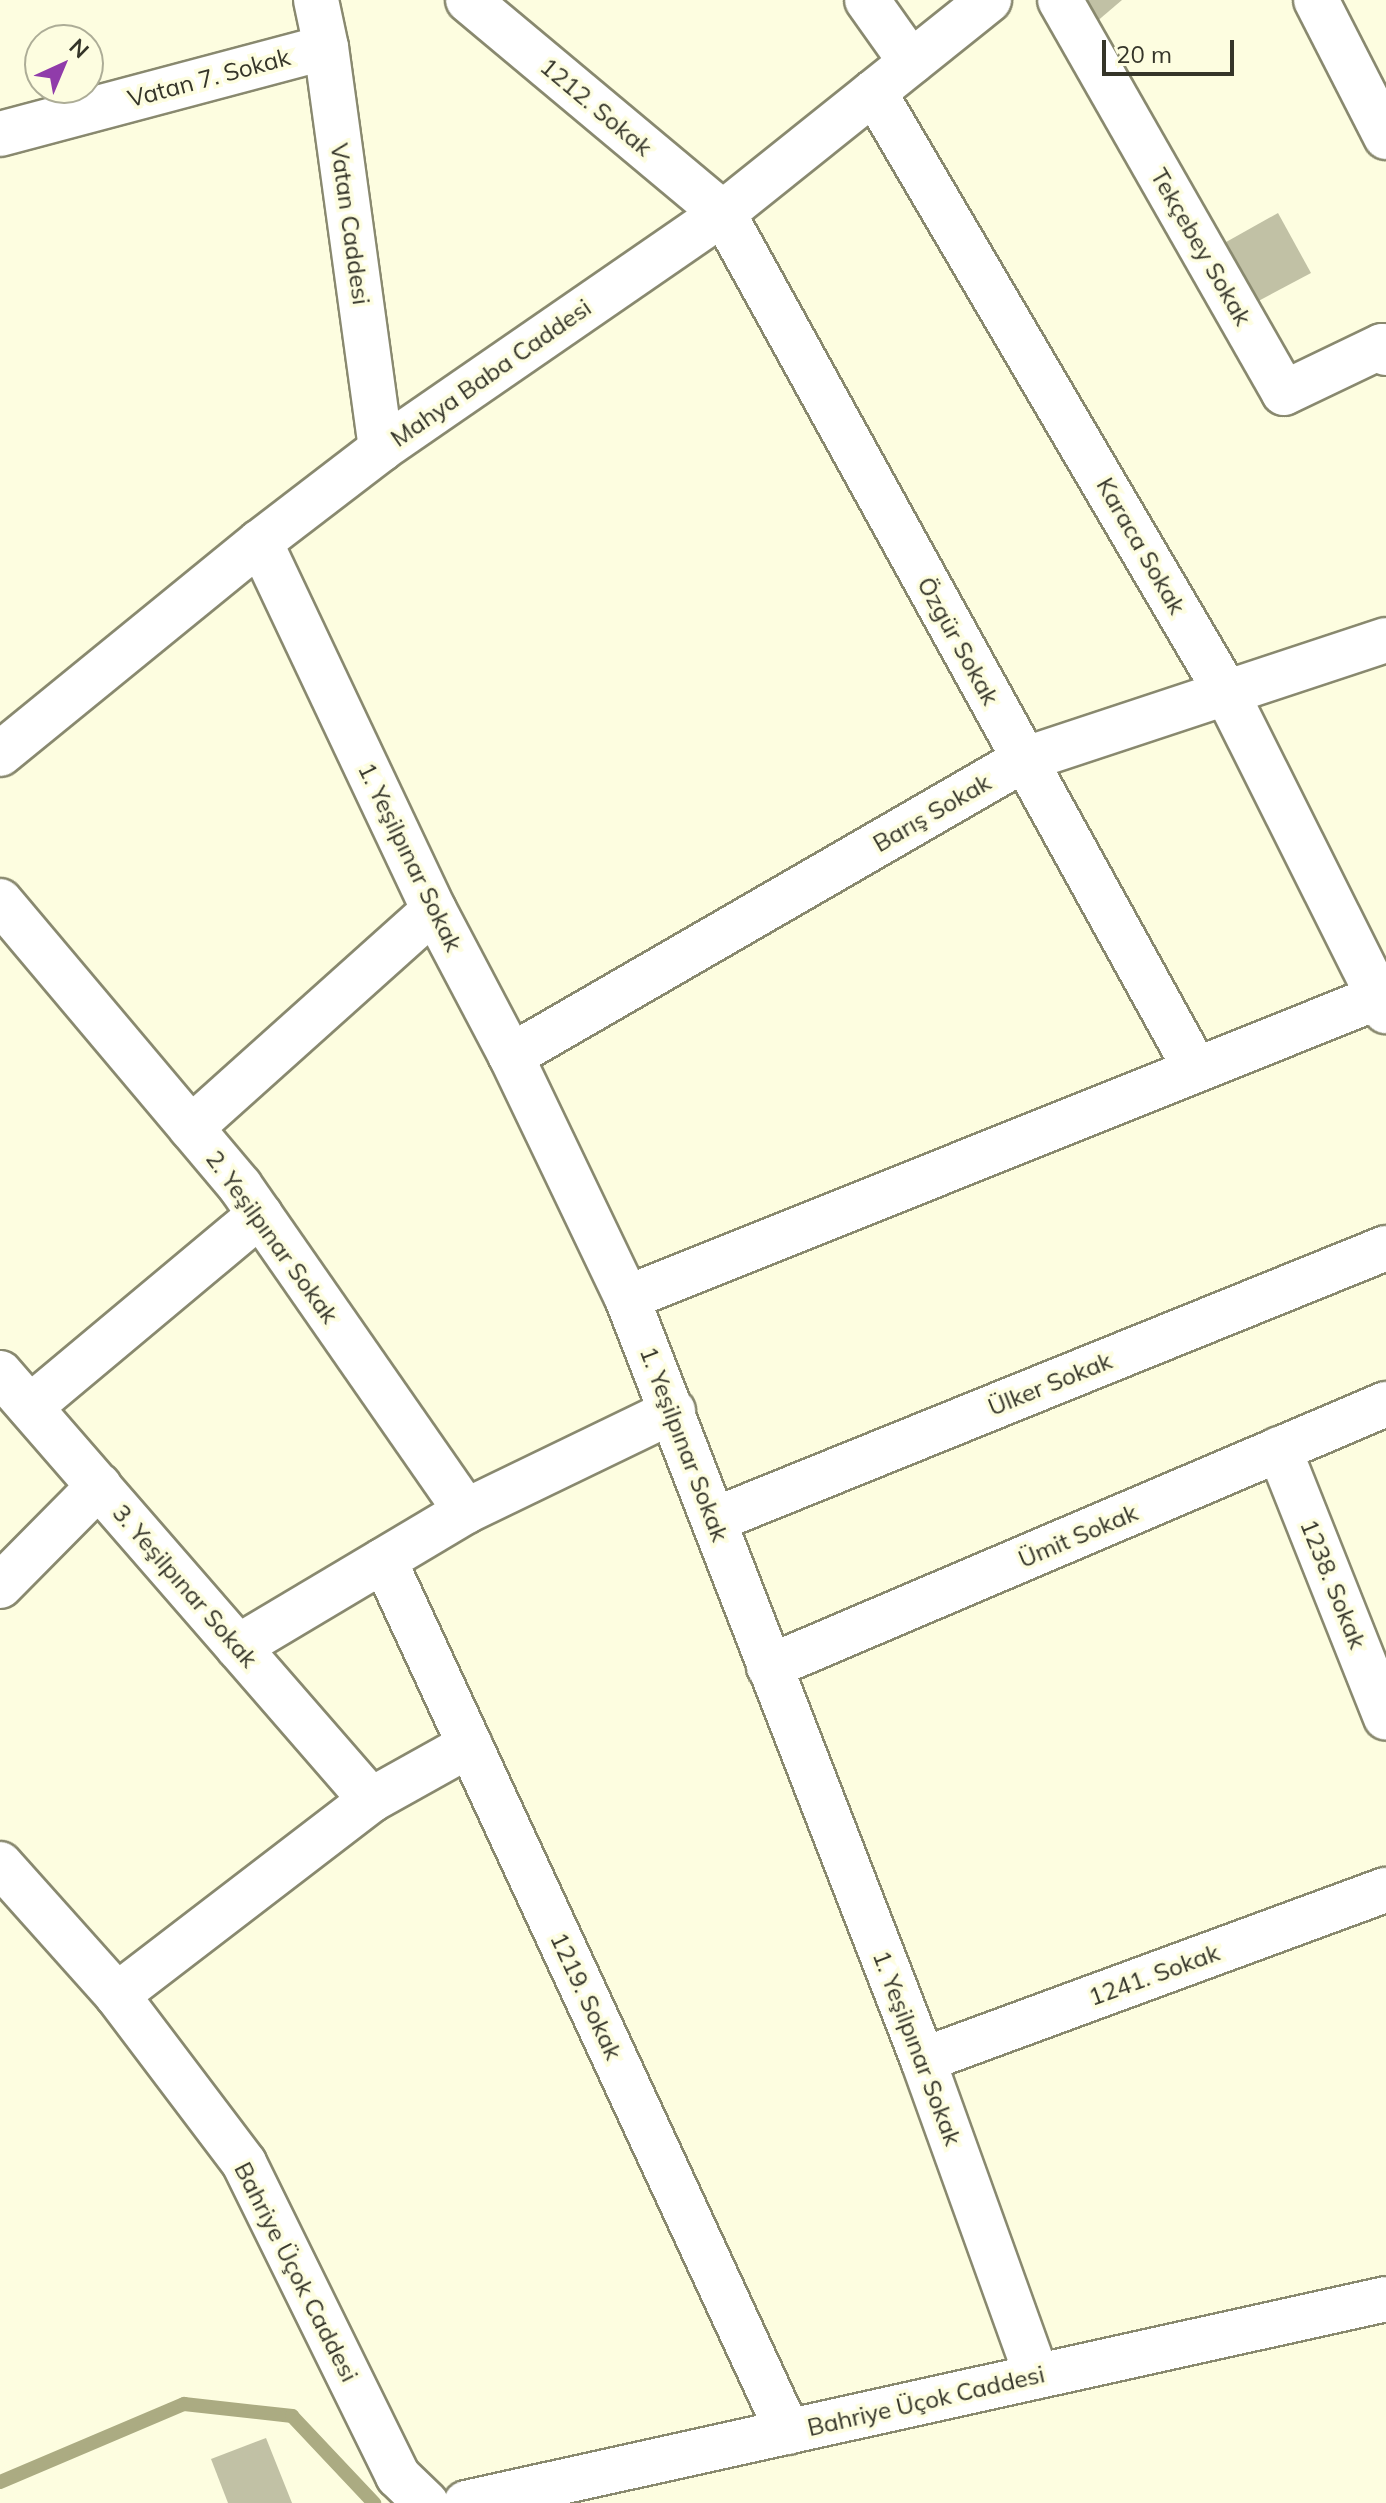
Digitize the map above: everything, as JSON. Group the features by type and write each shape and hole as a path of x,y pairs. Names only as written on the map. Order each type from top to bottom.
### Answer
{"street":[{"name":"Vatan Caddesi","path":"316,0 326,47 381,449"},
{"name":"1212. Sokak","path":"468,0 723,213"},
{"path":"867,0 911,62"},
{"name":"Mahya Baba Caddesi","path":"0,754 260,542 381,449 723,213 989,0"},
{"name":"Tekçebey Sokak","path":"1060,0 1284,393 1385,348"},
{"path":"1316,0 1386,137"},
{"name":"Vatan 7. Sokak","path":"0,134 326,47"},
{"name":"Karaca Sokak","path":"874,92 1226,692 1384,1000"},
{"name":"Özgür Sokak","path":"723,213 1195,1068"},
{"name":"1. Yeşilpınar Sokak","path":"260,542 434,910 511,1056 627,1298 923,2060 1037,2376"},
{"name":"Barış Sokak","path":"511,1056 1023,760 1386,640"},
{"name":"2. Yeşilpınar Sokak","path":"0,901 260,1215 466,1511"},
{"path":"191,1128 434,910"},
{"path":"627,1298 1195,1068 1384,1000"},
{"path":"30,1407 260,1215"},
{"name":"Ülker Sokak","path":"714,1520 1386,1248"},
{"name":"3. Yeşilpınar Sokak","path":"0,1373 371,1800"},
{"name":"Ümit Sokak","path":"769,1667 1386,1404"},
{"path":"238,1647 466,1511 673,1411"},
{"name":"1238. Sokak","path":"1279,1449 1386,1718"},
{"path":"0,1586 99,1486"},
{"name":"1219. Sokak","path":"384,1560 788,2432"},
{"path":"117,1995 371,1800 470,1745"},
{"name":"Bahriye Üçok Caddesi","path":"0,1864 117,1995 244,2163 398,2476 426,2503"},
{"name":"1241. Sokak","path":"923,2060 1386,1890"},
{"name":"Bahriye Üçok Caddesi","path":"466,2503 1386,2299"}],"building":[{"path":"1075,0 1122,0 1095,23"},
{"path":"1278,213 1311,273 1251,305 1219,246"},
{"path":"266,2438 292,2503 228,2503 211,2459"}],"waterway":[{"path":"0,2482 184,2404 292,2416 374,2503"}]}
